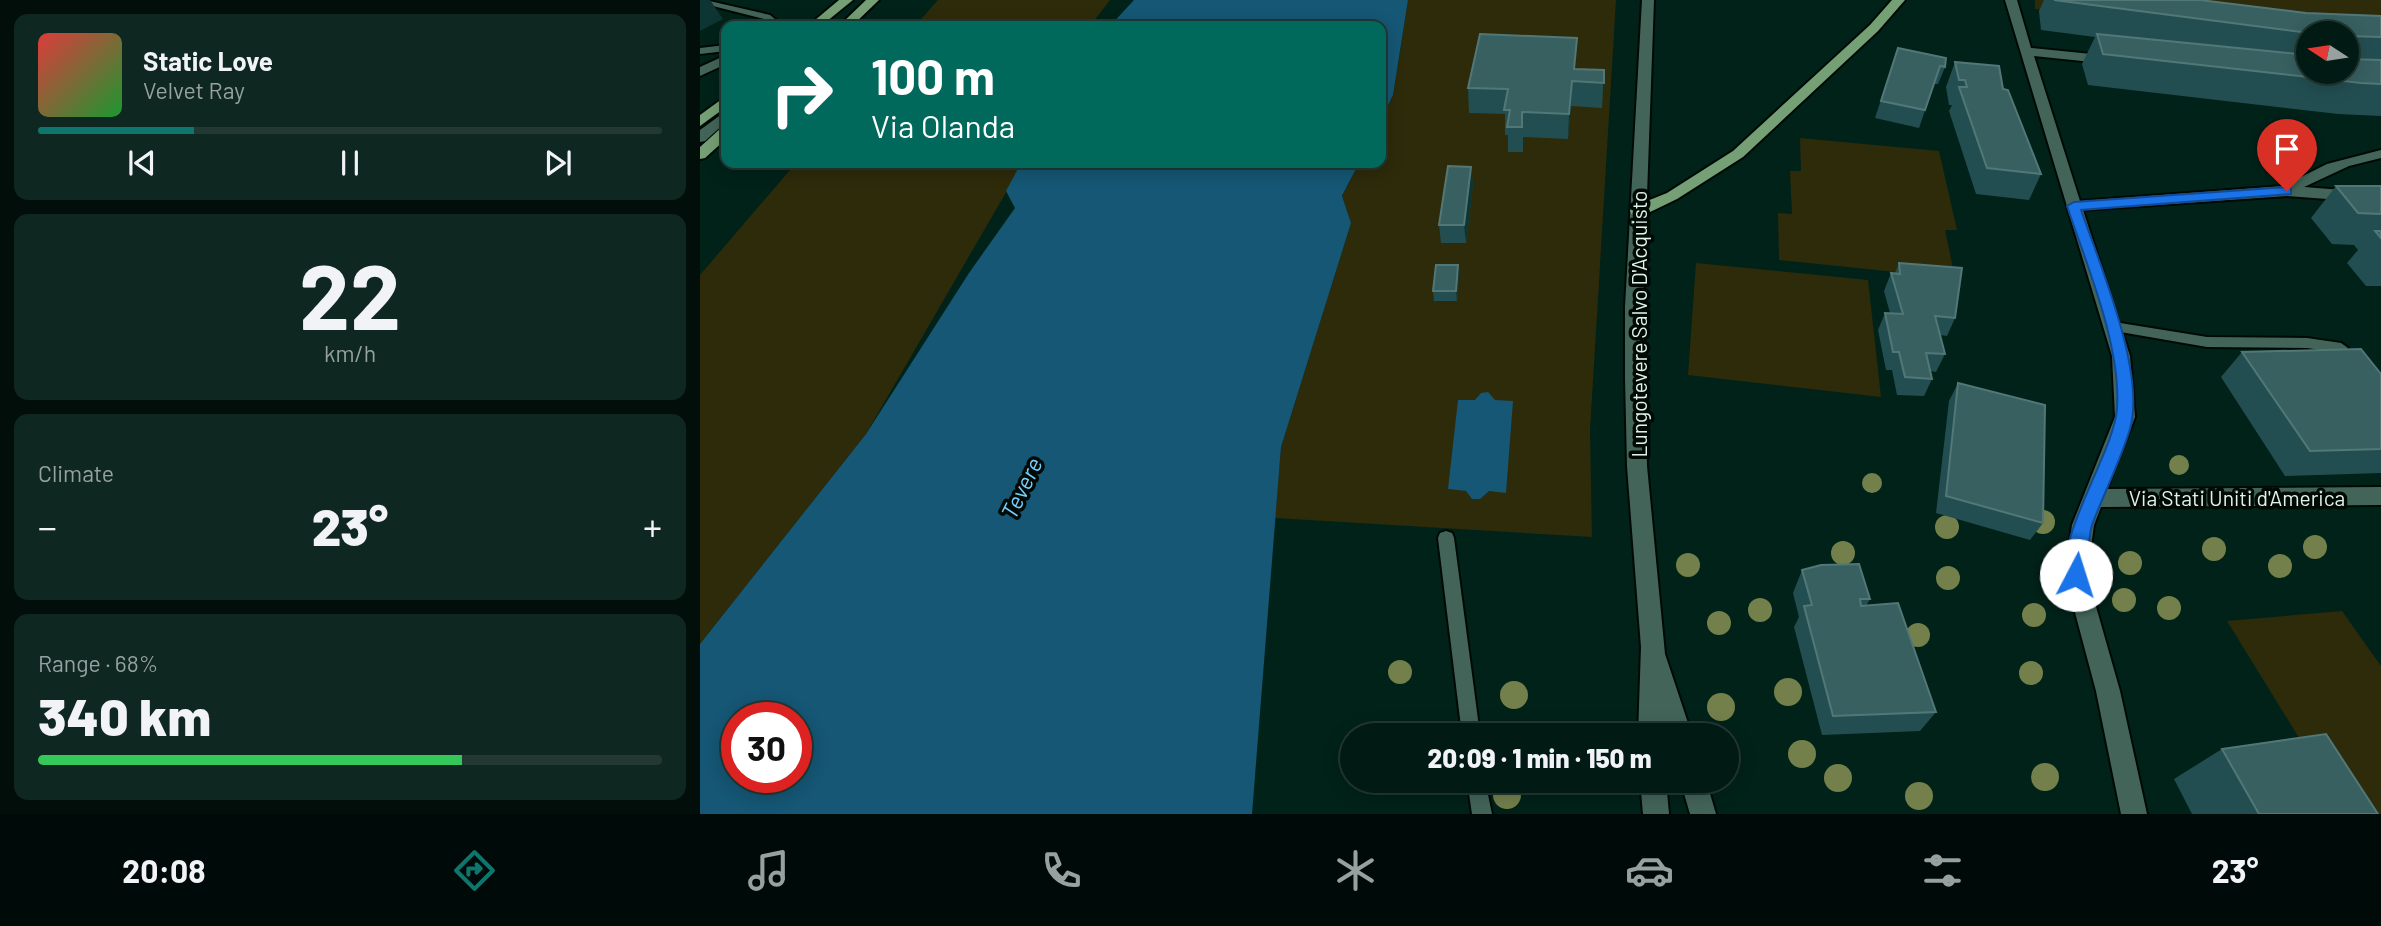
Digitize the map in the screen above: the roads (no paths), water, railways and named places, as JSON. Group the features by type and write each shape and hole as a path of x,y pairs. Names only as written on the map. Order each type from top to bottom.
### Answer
{"main road":[{"path":"820,21 847,0"},
{"path":"850,21 873,0"},
{"path":"1639,211 1672,196 1738,154 1874,28 1899,0"},
{"path":"700,122 721,104"},
{"path":"700,155 721,136"}],"street":[{"name":"Lungotevere Salvo D'Acquisto","path":"1648,0 1634,307 1634,391 1637,466 1653,647 1651,723"},
{"path":"2011,0 2113,327 2123,372 2125,417 2079,541 2076,575 2108,691 2134,814"},
{"path":"2025,51 2120,61"},
{"path":"702,61 721,59"},
{"path":"700,138 721,119"},
{"path":"2287,191 2321,170 2381,154"},
{"path":"2074,206 2287,191 2381,198"},
{"name":"Via Stati Uniti d'America","path":"2094,498 2381,496"},
{"name":"Lungotevere Salvo D'Acquisto","path":"1653,647 1675,723"},
{"path":"1654,793 1656,814"},
{"path":"1697,793 1703,814"}],"lane":[{"path":"709,2 767,17 770,21"},
{"path":"702,61 721,51"},
{"path":"2113,327 2207,342 2306,342 2341,348"},
{"path":"1446,538 1469,723"},
{"path":"1478,793 1482,814"}],"water":[{"path":"1134,0 1408,0 1393,95 1386,110 1386,21 1115,21"},
{"name":"Tevere","path":"1018,168 1356,168 1342,196 1351,223 1281,447 1252,814 700,814 700,644 866,434 969,273 1015,208 1006,191"},
{"path":"1488,392 1495,400 1513,401 1506,493 1489,491 1480,499 1472,499 1466,491 1448,489 1458,400 1475,400 1481,393"}]}
